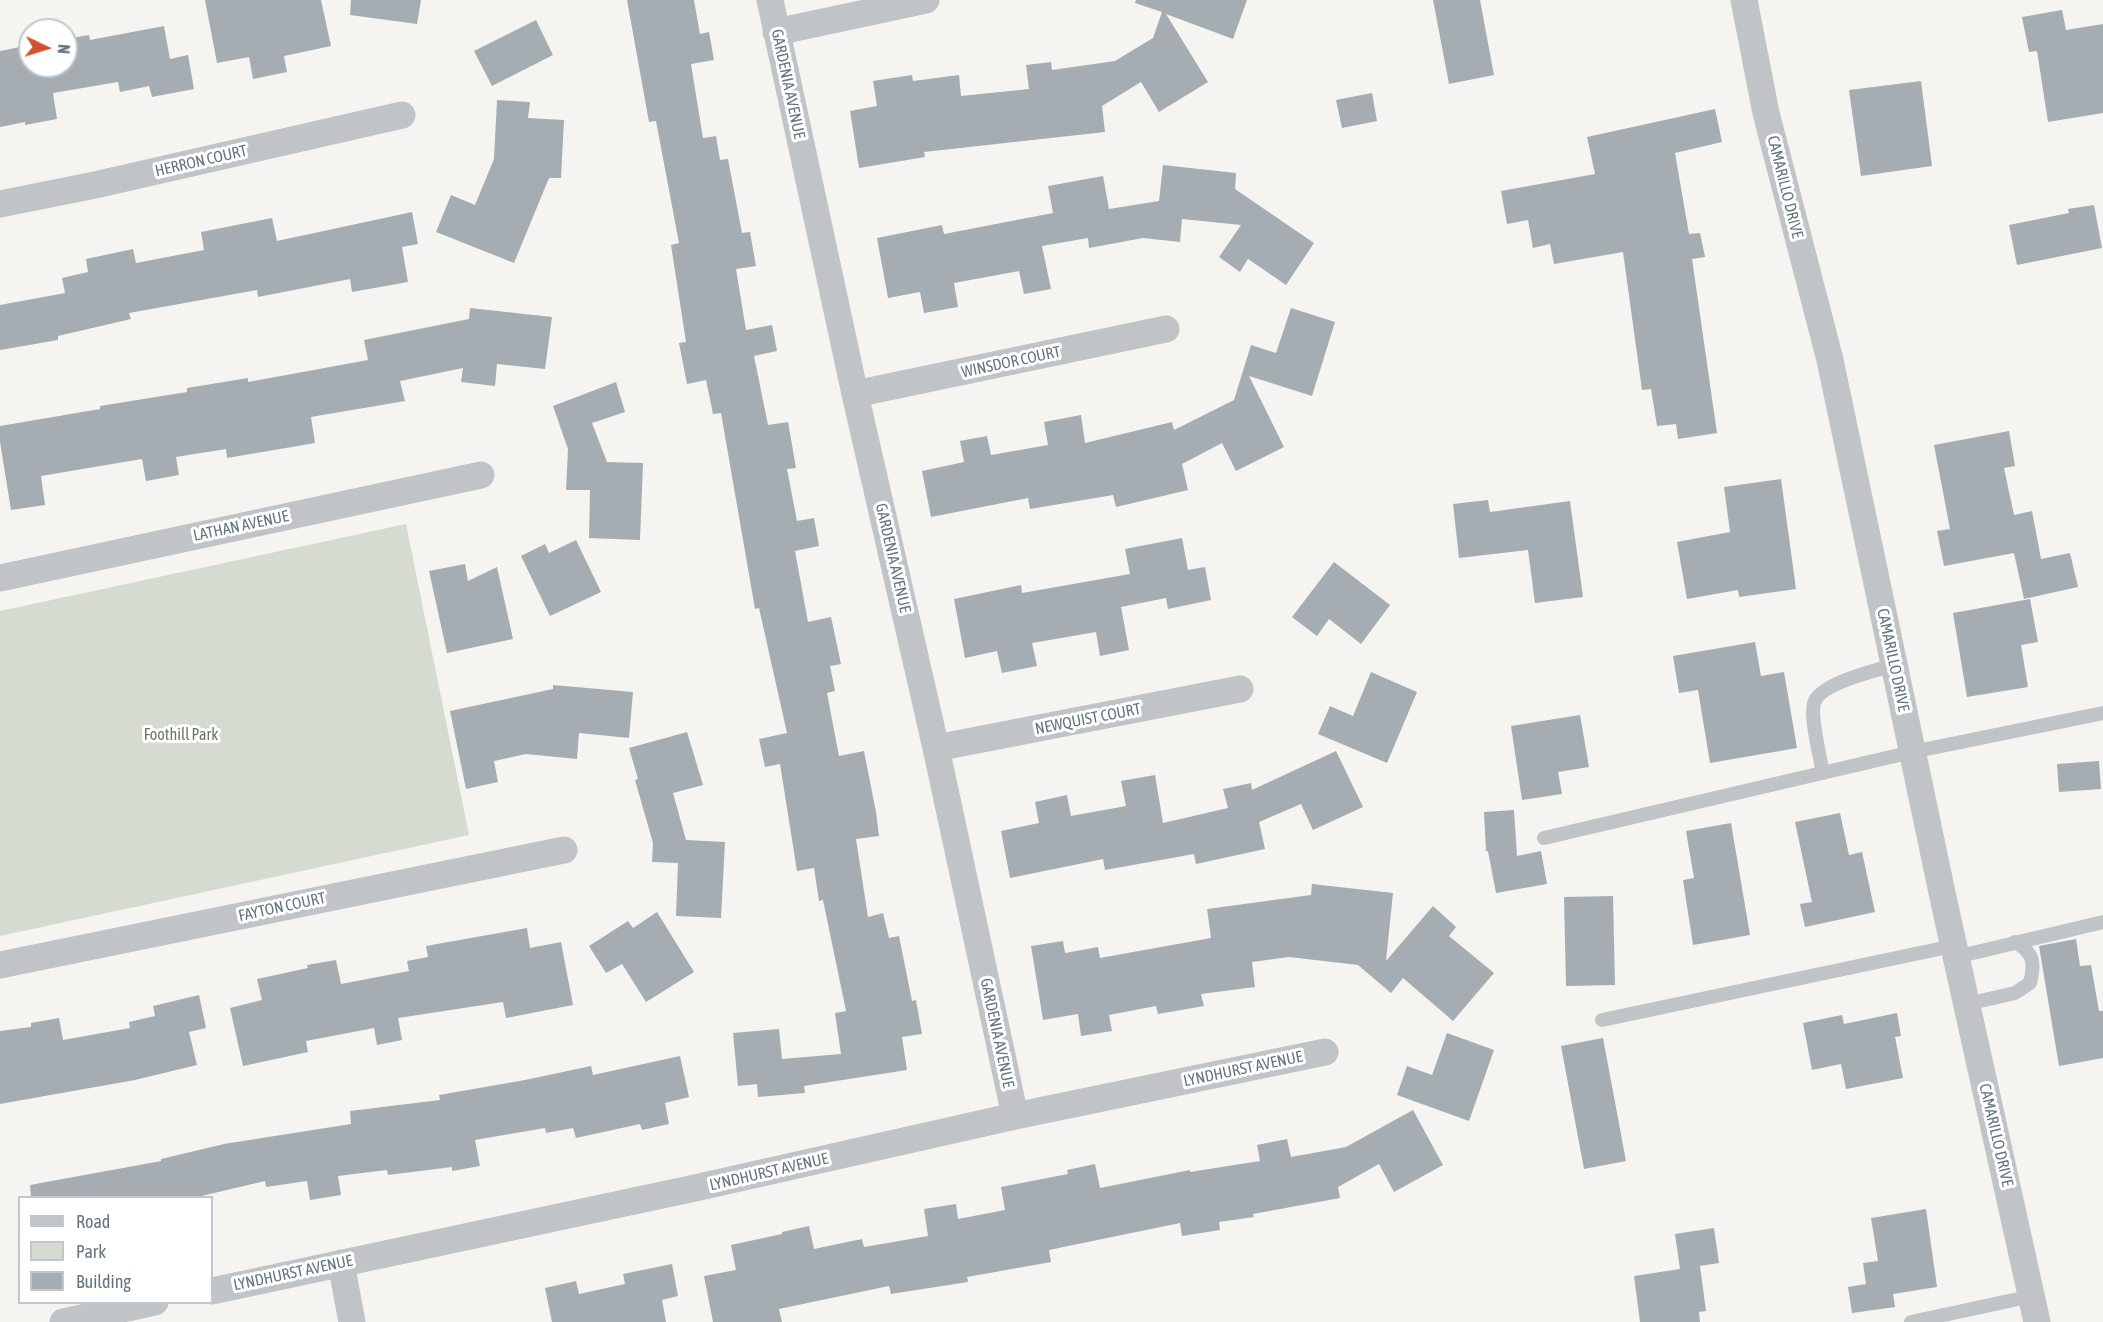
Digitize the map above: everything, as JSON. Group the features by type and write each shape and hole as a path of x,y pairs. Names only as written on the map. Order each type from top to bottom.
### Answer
{"street":[{"name":"GARDENIA AVENUE","path":"770,0 1015,1116"},
{"path":"776,32 926,0"},
{"name":"CAMARILLO DRIVE","path":"1744,0 1766,113 1830,360 1966,1004 2035,1309"},
{"name":"HERRON COURT","path":"0,204 95,185 402,114"},
{"name":"WINSDOR COURT","path":"855,394 1166,329"},
{"name":"LATHAN AVENUE","path":"0,578 481,475"},
{"name":"NEWQUIST COURT","path":"936,748 1240,689"},
{"name":"FAYTON COURT","path":"0,965 564,850"},
{"name":"LYNDHURST AVENUE","path":"213,1291 694,1188 1015,1116 1325,1052"},
{"path":"341,1263 352,1322"},
{"path":"63,1322 146,1304"}],"lane":[{"path":"1823,773 1815,726 1814,703 1820,693 1848,680 1894,665"},
{"path":"1544,838 1912,752 2103,714"},
{"path":"1602,1020 1955,951 2015,942 2103,922"},
{"path":"1966,1004 2015,993 2030,983 2034,968 2030,956 2025,947 2015,942"},
{"path":"1911,1322 2035,1309"}],"green space":[{"name":"Foothill Park","path":"406,524 469,835 0,936 0,611"}],"building":[{"path":"205,0 321,0 331,46 284,56 287,72 253,79 249,57 217,63"},
{"path":"351,0 421,0 417,24 350,15"},
{"path":"627,0 694,0 700,34 709,32 714,60 691,64 703,138 716,136 720,160 728,159 742,233 750,232 756,266 736,269 746,330 772,325 777,351 754,356 768,425 788,422 796,468 787,469 797,521 814,518 819,546 795,551 808,622 831,617 841,664 830,666 835,691 827,693 839,756 864,751 876,812 879,836 856,839 868,917 883,913 889,938 899,936 912,1001 916,1000 922,1034 902,1037 907,1070 804,1086 805,1093 758,1097 757,1084 738,1086 733,1033 779,1029 782,1059 841,1054 835,1013 846,1011 823,900 819,901 814,868 797,871 780,764 765,767 759,739 787,733 759,608 755,609 721,413 713,414 706,380 687,384 679,343 686,342 671,245 679,243 656,121 649,122"},
{"path":"1136,0 1247,0 1233,39 1166,14 1208,82 1159,112 1141,82 1102,106 1105,132 924,152 925,157 859,168 850,111 877,106 873,81 912,75 913,81 959,75 961,96 1029,89 1026,65 1051,62 1052,70 1115,61 1153,38 1162,12 1135,3"},
{"path":"1433,0 1480,0 1494,75 1449,84"},
{"path":"2062,10 2066,30 2103,24 2103,113 2048,122 2037,51 2029,52 2022,17"},
{"path":"536,20 553,55 492,86 474,51"},
{"path":"164,26 170,59 188,55 194,89 152,97 149,86 120,92 118,82 53,93 57,119 0,127 0,51 18,47 18,78 78,78 78,37 89,35 90,40"},
{"path":"1921,81 1932,166 1861,176 1849,90"},
{"path":"1372,93 1377,121 1342,128 1336,100"},
{"path":"497,100 530,102 528,118 564,120 561,178 549,178 514,263 436,232 451,195 475,205 494,159"},
{"path":"1715,109 1722,142 1675,153 1689,234 1700,233 1705,257 1692,259 1717,433 1678,439 1676,424 1657,426 1651,389 1642,390 1623,252 1554,264 1550,244 1533,248 1528,220 1507,224 1501,191 1595,174 1587,137"},
{"path":"1163,165 1236,173 1235,189 1314,243 1286,285 1248,259 1240,272 1219,257 1241,225 1182,219 1180,242 1143,238 1089,248 1088,238 1042,246 1051,289 1024,294 1019,271 954,283 958,307 924,313 920,292 888,298 877,238 942,225 944,234 1053,213 1048,186 1103,176 1109,209 1159,201"},
{"path":"2094,205 2102,248 2017,265 2009,225 2069,213 2068,209"},
{"path":"412,212 418,244 402,247 408,282 352,292 350,279 258,297 257,290 129,313 131,319 58,336 58,340 0,350 0,305 65,293 62,278 88,272 86,259 133,249 136,263 204,250 201,232 272,218 277,241"},
{"path":"470,308 552,317 545,369 497,364 495,386 461,382 463,368 400,381 405,401 311,417 315,443 227,458 226,449 176,457 179,475 146,481 142,459 41,476 45,505 11,510 0,442 0,426 187,392 187,388 248,378 248,382 368,360 364,340 469,319"},
{"path":"1291,308 1335,322 1312,396 1249,376 1284,447 1236,471 1222,443 1182,464 1188,490 1116,507 1113,495 1030,509 1028,498 931,517 922,471 964,462 960,441 987,436 991,455 1048,445 1044,422 1081,415 1085,443 1172,422 1174,430 1234,400 1251,345 1276,353"},
{"path":"616,382 625,412 592,423 607,462 643,463 640,540 589,538 590,490 566,490 568,449 553,406"},
{"path":"2009,431 2015,466 2004,468 2014,515 2032,511 2041,559 2070,553 2078,587 2024,599 2014,553 1944,566 1937,531 1950,529 1934,445"},
{"path":"1781,479 1796,589 1739,597 1738,590 1687,599 1677,542 1730,532 1724,487"},
{"path":"1488,500 1490,512 1570,501 1583,597 1535,603 1528,550 1459,558 1453,504"},
{"path":"1182,538 1188,570 1205,567 1211,600 1168,609 1166,598 1121,607 1129,650 1100,656 1096,632 1032,643 1037,666 1002,673 997,651 965,658 954,599 1021,585 1022,593 1130,574 1125,549"},
{"path":"576,540 601,592 550,616 521,556 545,544 549,553"},
{"path":"1334,562 1390,605 1361,644 1329,619 1317,636 1292,617"},
{"path":"465,564 468,581 497,567 513,639 447,653 429,571"},
{"path":"2030,599 2038,642 2021,645 2028,687 1967,697 1953,613"},
{"path":"1755,642 1761,676 1784,672 1797,748 1710,763 1698,690 1679,693 1673,656"},
{"path":"1371,672 1417,692 1387,763 1318,734 1330,706 1353,716"},
{"path":"553,685 633,692 629,738 579,733 577,759 526,754 494,761 498,782 466,789 450,711 553,689"},
{"path":"1580,715 1589,767 1558,772 1562,794 1522,800 1511,726"},
{"path":"687,732 703,785 673,793 686,840 725,842 721,918 676,916 678,863 652,862 653,843 635,780 638,779 629,748"},
{"path":"1336,751 1363,807 1313,830 1301,804 1259,822 1265,849 1196,864 1194,854 1105,870 1103,859 1010,878 1001,831 1039,823 1035,802 1067,795 1071,816 1126,806 1121,781 1155,775 1163,823 1228,808 1223,789 1251,783 1252,790"},
{"path":"2099,761 2101,789 2059,792 2057,764"},
{"path":"1514,810 1517,856 1541,851 1547,884 1496,893 1488,851 1486,851 1484,812"},
{"path":"1840,813 1849,855 1862,852 1875,912 1805,927 1800,904 1812,902 1795,822"},
{"path":"1731,823 1750,935 1693,945 1683,880 1694,878 1686,831"},
{"path":"1312,884 1393,893 1386,961 1433,906 1456,927 1449,936 1494,973 1453,1021 1403,978 1391,993 1358,965 1289,957 1252,962 1255,987 1201,994 1204,1006 1158,1014 1156,1006 1109,1015 1112,1031 1081,1036 1078,1014 1043,1020 1031,946 1063,941 1065,953 1098,947 1100,958 1211,938 1207,909 1311,895"},
{"path":"1613,896 1615,985 1566,986 1564,897"},
{"path":"657,912 694,972 646,1002 622,964 606,973 589,946 628,921 633,928"},
{"path":"527,928 530,948 561,942 573,1005 506,1018 503,1002 398,1018 402,1040 377,1045 374,1028 306,1041 308,1052 243,1066 230,1008 262,1000 257,979 308,968 307,965 336,960 341,984 409,971 407,961 428,957 426,946"},
{"path":"2076,939 2080,966 2091,965 2099,1011 2103,1011 2103,1058 2059,1066 2039,946"},
{"path":"199,995 206,1028 189,1032 197,1065 135,1080 0,1104 0,1031 31,1027 31,1023 59,1018 63,1040 130,1028 129,1022 155,1016 153,1006"},
{"path":"1897,1013 1901,1036 1895,1037 1903,1078 1846,1089 1841,1064 1812,1070 1803,1023 1842,1015 1844,1024"},
{"path":"1447,1033 1494,1050 1469,1121 1397,1095 1407,1066 1432,1075"},
{"path":"1603,1038 1626,1161 1584,1169 1561,1046"},
{"path":"680,1056 689,1097 665,1103 669,1124 642,1130 640,1124 576,1138 573,1128 546,1133 545,1128 475,1140 480,1166 452,1171 452,1167 388,1175 387,1170 338,1176 341,1195 310,1200 307,1181 266,1187 265,1181 201,1196 31,1196 30,1185 161,1161 161,1159 224,1144 351,1124 350,1111 440,1100 439,1095 591,1066 593,1075"},
{"path":"1413,1110 1443,1165 1394,1192 1379,1164 1338,1187 1340,1198 1253,1214 1254,1217 1219,1222 1220,1230 1182,1236 1180,1223 1049,1250 1051,1262 967,1277 968,1282 891,1294 889,1286 779,1309 782,1322 713,1322 704,1276 736,1270 731,1245 809,1226 814,1249 862,1239 864,1247 928,1236 924,1209 956,1204 958,1219 1005,1210 1001,1187 1068,1174 1067,1170 1095,1164 1100,1188 1190,1170 1190,1172 1260,1161 1257,1145 1287,1139 1291,1157 1346,1147"},
{"path":"1926,1209 1937,1287 1893,1294 1895,1307 1852,1313 1848,1287 1866,1284 1863,1263 1878,1261 1871,1218"},
{"path":"1714,1228 1719,1263 1680,1269 1675,1234"},
{"path":"672,1264 678,1296 662,1300 666,1322 552,1322 545,1288 576,1281 579,1294 625,1284 623,1274"},
{"path":"1700,1266 1706,1311 1699,1312 1700,1322 1640,1322 1634,1276"}]}
